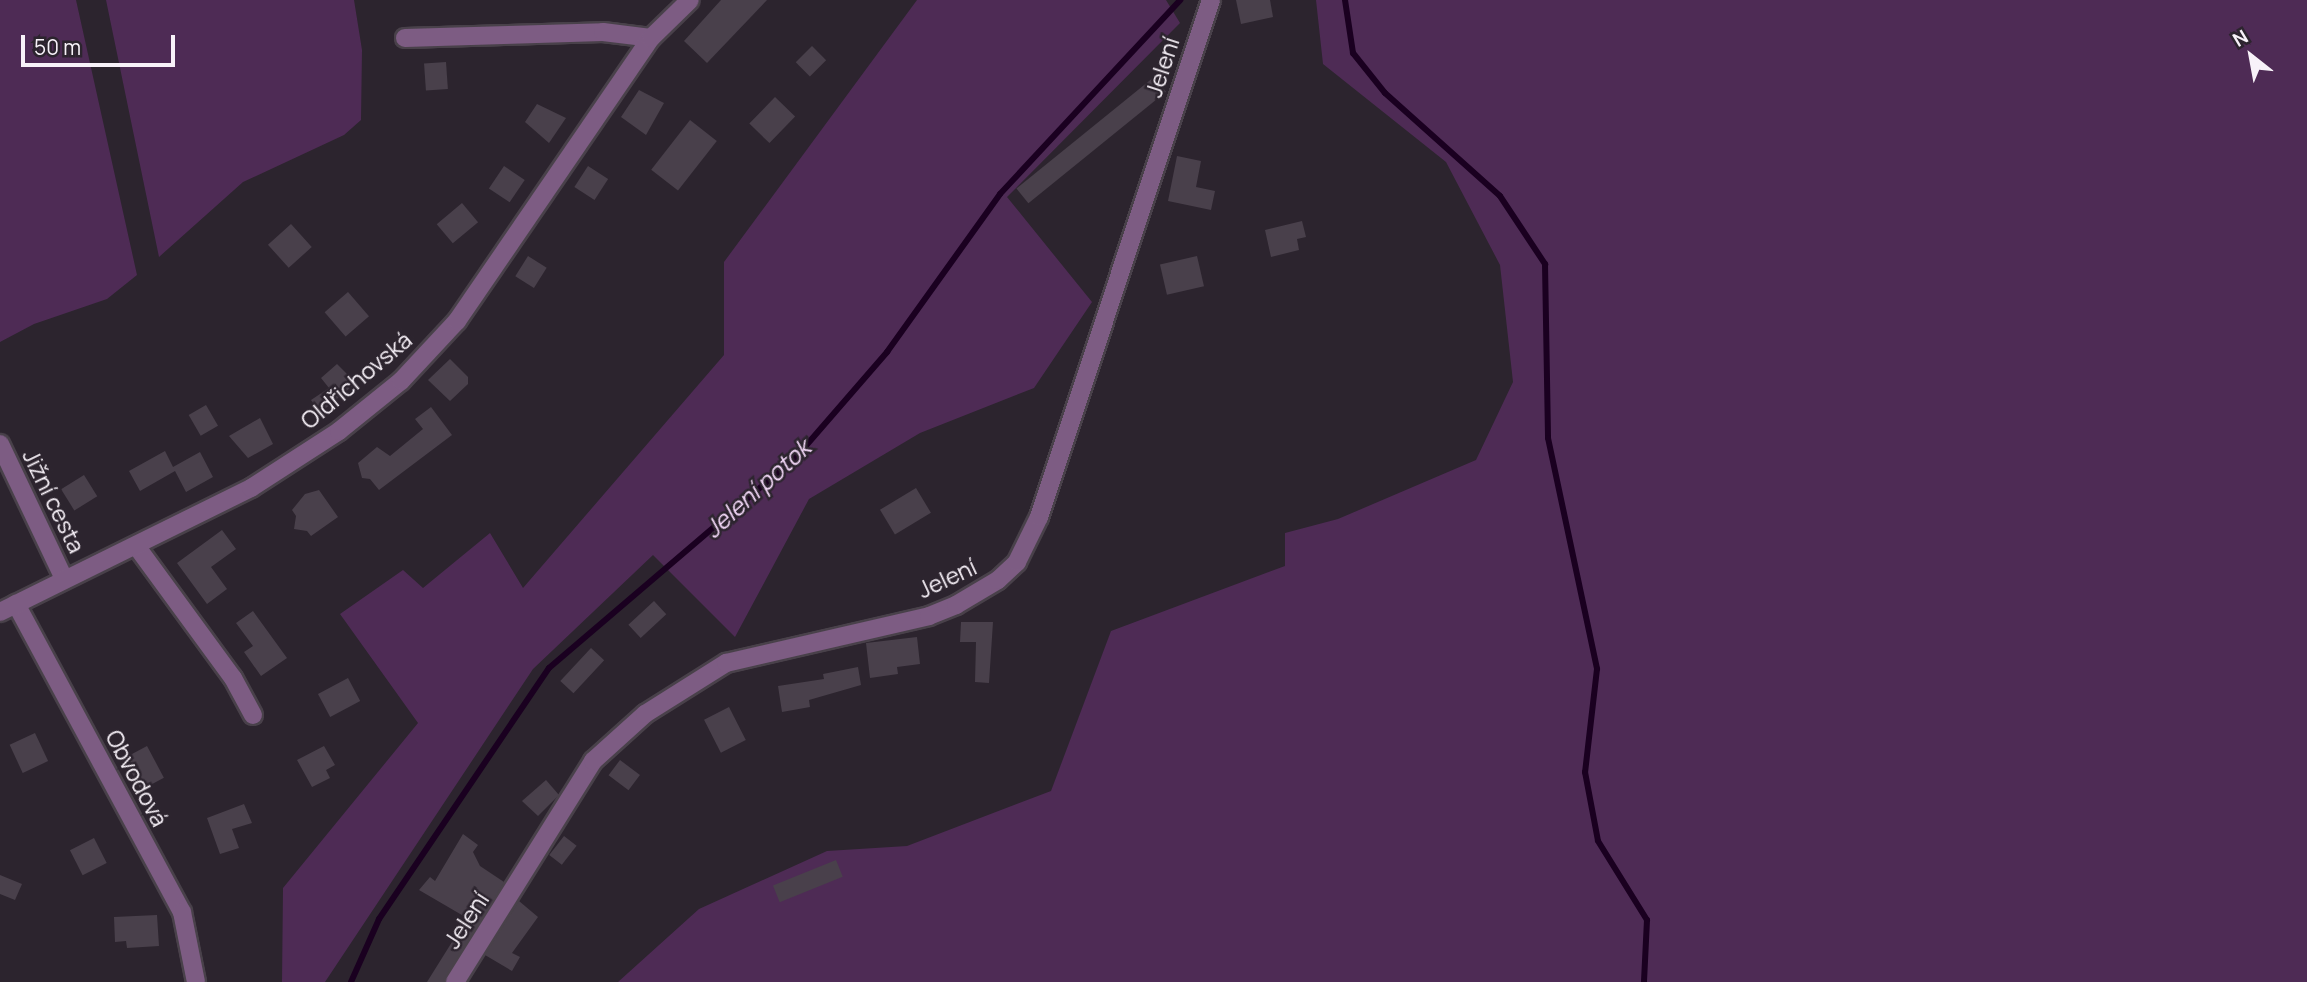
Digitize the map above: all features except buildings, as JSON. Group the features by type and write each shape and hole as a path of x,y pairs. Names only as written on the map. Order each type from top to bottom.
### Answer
{"street":[{"name":"Oldřichovská","path":"8,608 64,579 137,547 251,488 305,454 408,373 490,277 651,38 690,0"},
{"name":"Jelení","path":"455,982 593,761 645,714 726,663 929,616 956,605 999,580 1017,562 1039,517 1211,0"},
{"path":"405,38 603,32 651,38"},
{"name":"Jižní cesta","path":"0,444 64,579"},
{"path":"137,547 233,678 253,715"},
{"name":"Obvodová","path":"8,608 182,912 196,982"}],"shaded area":[{"path":"0,0 76,0 137,275 107,299 34,324 0,342"},
{"path":"106,0 354,0 362,50 361,120 344,135 243,182 159,257"},
{"path":"917,0 1166,0 1180,23 1007,197 1092,302 1034,388 920,433 809,499 735,637 653,555 533,669 325,982 282,982 283,888 418,723 340,614 403,570 423,588 490,533 523,588 724,355 724,262"},
{"path":"1316,0 2307,0 2307,982 618,982 699,909 827,851 907,846 1051,791 1111,631 1285,566 1285,533 1338,519 1476,460 1513,382 1500,265 1446,162 1323,64"}],"waterway":[{"name":"Jelení potok","path":"351,982 379,919 549,668 797,456 887,352 1000,194 1180,0"},
{"path":"1345,0 1353,53 1385,93 1500,196 1545,264 1548,438 1597,669 1585,772 1598,841 1647,920 1644,982"}]}
